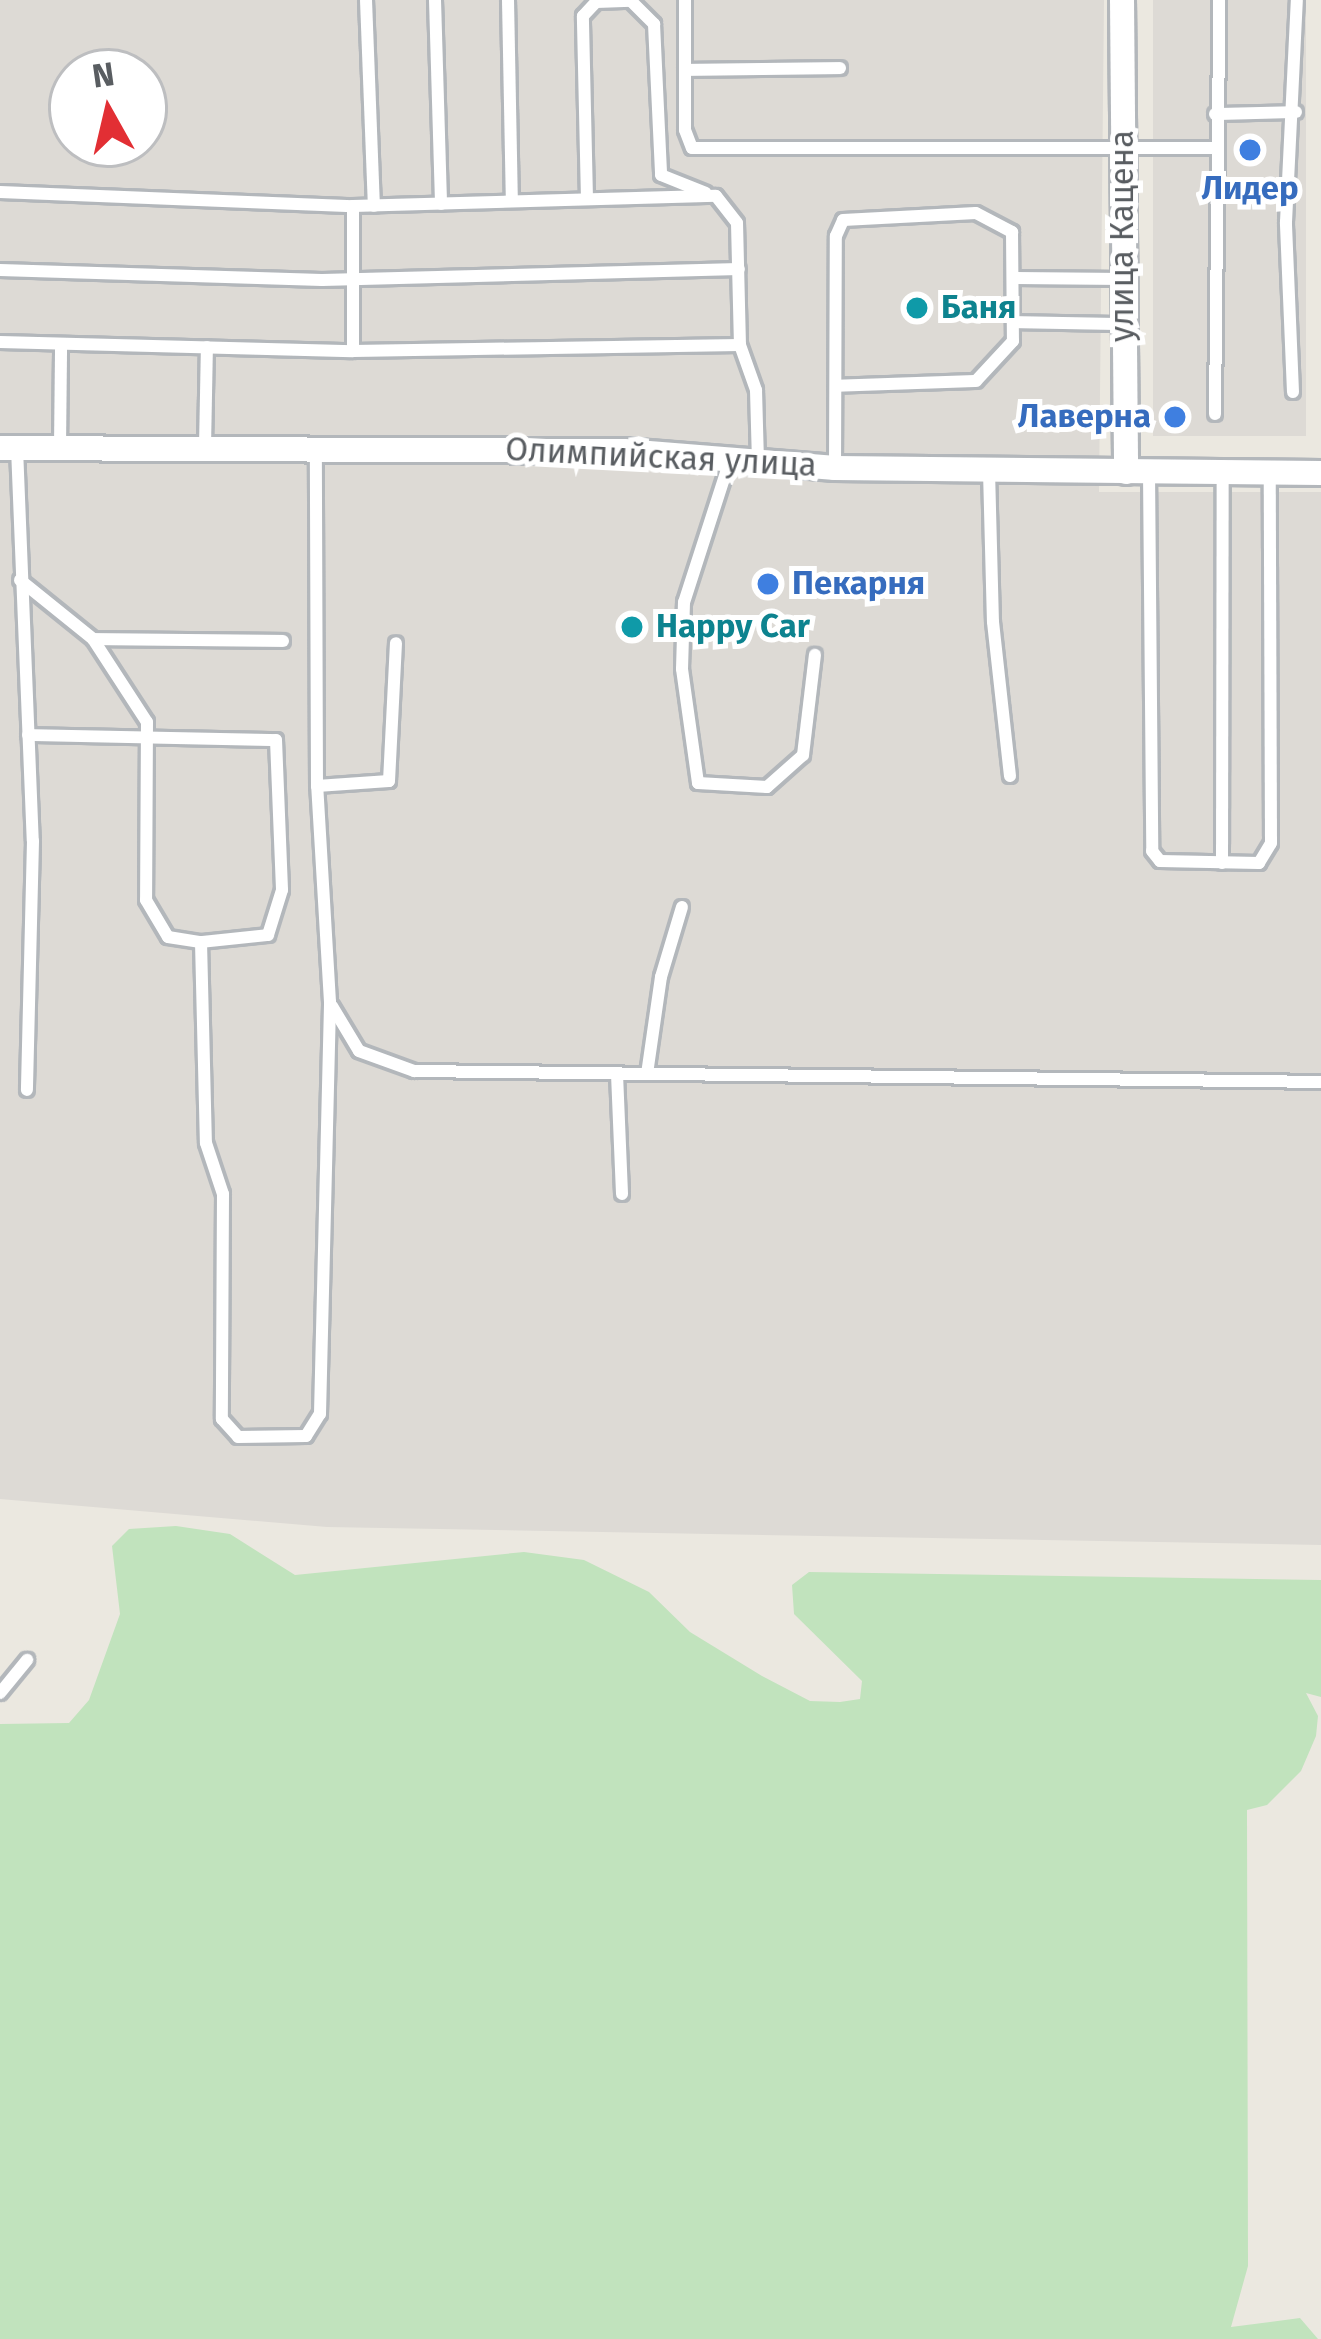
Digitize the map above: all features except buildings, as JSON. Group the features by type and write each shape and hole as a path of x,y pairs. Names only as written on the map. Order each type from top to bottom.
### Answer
{"street":[{"name":"улица Кацена","path":"1122,0 1124,324 1137,472"},
{"name":"Олимпийская улица","path":"9,448 624,451 835,467 1321,473"}],"lane":[{"path":"366,0 374,206"},
{"path":"435,0 441,204"},
{"path":"508,0 512,201"},
{"path":"685,0 692,148 1212,148"},
{"path":"1215,414 1212,148 1219,0"},
{"path":"1293,392 1286,221 1296,112 1298,0"},
{"path":"587,200 583,16 596,2 631,1 656,31 661,176 716,196 737,223 740,344 756,390 758,462"},
{"path":"685,70 840,68"},
{"path":"1215,114 1296,112"},
{"path":"0,192 353,206 716,196"},
{"path":"353,206 353,351"},
{"path":"835,467 836,236 843,220 985,215 1012,232 1015,322 1007,351 968,386 836,386"},
{"path":"0,270 353,277 739,269"},
{"path":"1015,278 1124,279"},
{"path":"1015,322 1124,324"},
{"path":"0,342 353,351 740,344"},
{"path":"61,344 61,448"},
{"path":"205,447 207,347"},
{"path":"201,942 206,1143 223,1194 221,1408 238,1437 306,1436 320,1414 330,1002 317,786 316,447"},
{"path":"9,448 28,734 27,1090"},
{"path":"730,460 684,602 682,669 698,783 767,787 780,780 809,742 815,656"},
{"path":"989,471 993,622 1010,776"},
{"path":"1137,472 1152,851 1160,861 1258,863 1271,843 1270,473"},
{"path":"1222,862 1223,473"},
{"path":"20,580 93,639 140,708 148,735 146,900 167,937 201,942 268,935 282,890 281,748 268,736 148,735 28,734"},
{"path":"93,639 283,641"},
{"path":"317,786 389,781 396,643"},
{"path":"647,1074 661,977 682,908"},
{"path":"330,1002 359,1051 394,1069 1321,1082"},
{"path":"617,1073 622,1194"},
{"path":"0,1693 27,1660"}],"shaded area":[{"path":"0,0 1104,0 1099,492 1321,492 1321,1545 327,1527 0,1499"},
{"path":"1153,0 1306,0 1306,436 1153,436"}],"green space":[{"path":"176,1526 230,1534 295,1575 524,1552 584,1560 649,1592 690,1632 810,1701 860,1699 862,1681 794,1614 792,1585 809,1572 1321,1580 1321,1697 1306,1693 1318,1716 1316,1736 1301,1771 1267,1805 1247,1810 1248,2266 1231,2327 1300,2318 1318,2339 0,2339 0,1724 69,1723 89,1700 120,1614 112,1546 129,1529"}],"place":[{"name":"Лидер","path":"1250,150"},
{"name":"Баня","path":"917,308"},
{"name":"Лаверна","path":"1175,417"},
{"name":"Пекарня","path":"768,584"},
{"name":"Happy Car","path":"632,627"}]}
